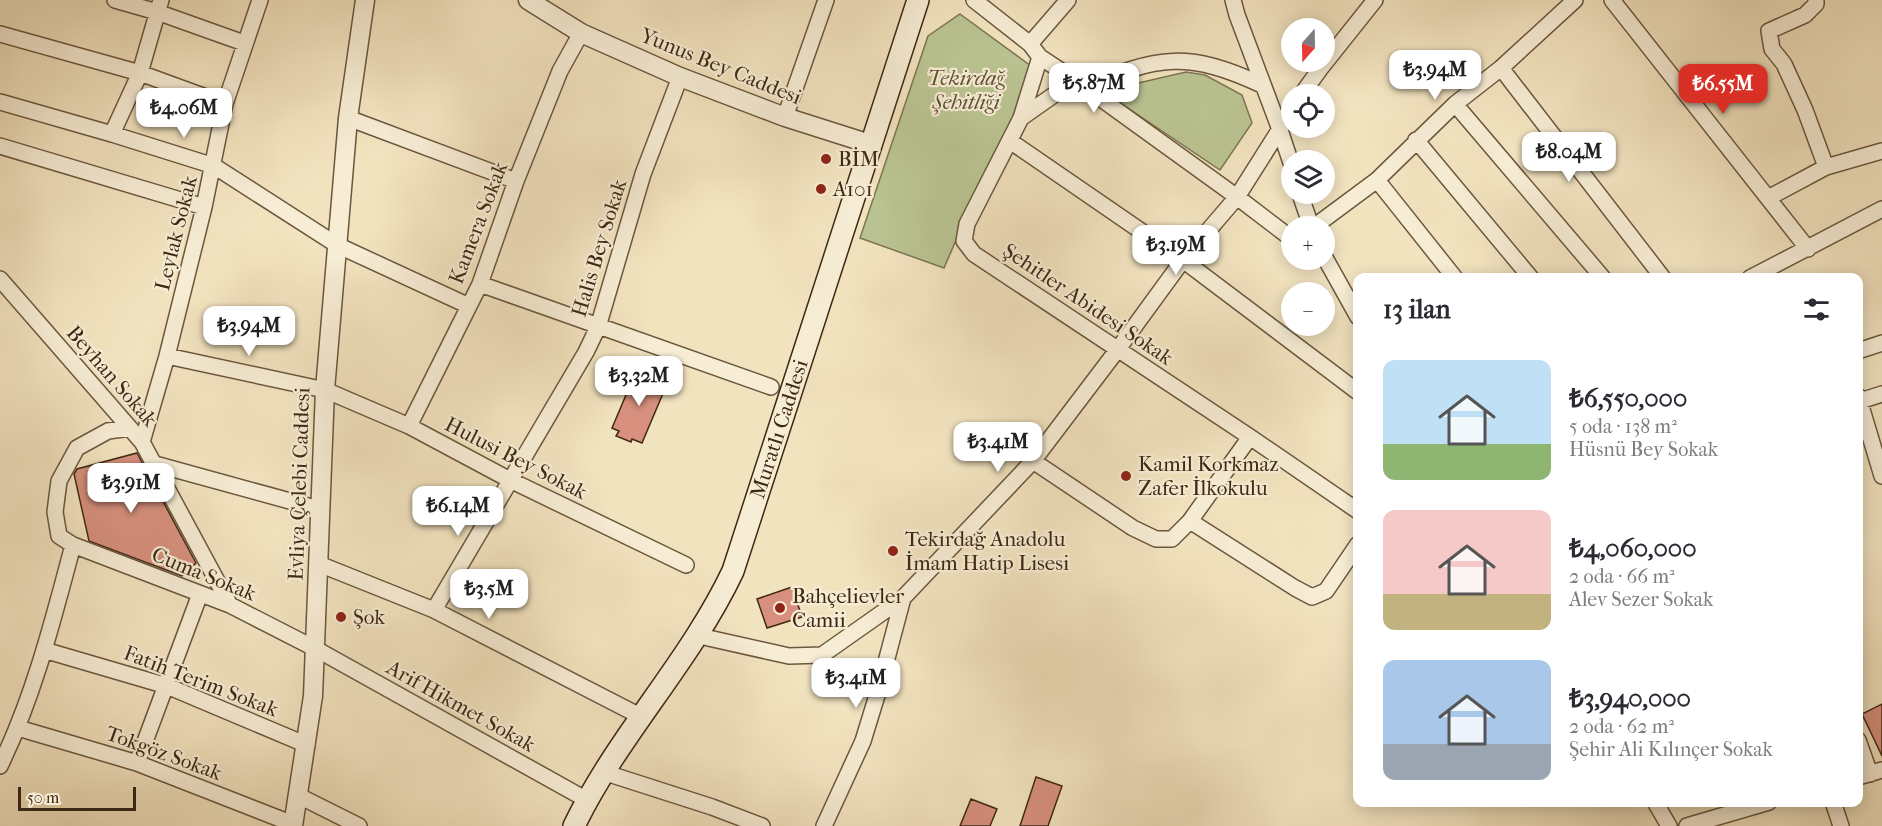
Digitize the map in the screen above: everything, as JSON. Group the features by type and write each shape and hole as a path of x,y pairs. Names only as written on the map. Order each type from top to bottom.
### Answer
{"main road":[{"name":"Muratlı Caddesi","path":"574,826 603,772 677,664 716,603 733,571 918,0"}],"street":[{"path":"115,0 159,6 244,43"},
{"name":"Leylak Sokak","path":"142,442 167,356 204,207 225,104 260,0"},
{"name":"Evliya Çelebi Caddesi","path":"293,825 313,696 325,390 348,118 365,0"},
{"name":"Yunus Bey Caddesi","path":"528,0 581,33 680,77 785,117 870,144"},
{"path":"785,117 826,0"},
{"path":"974,0 1030,44 1040,57 1237,196 1281,230"},
{"path":"1030,44 1068,0"},
{"path":"1233,0 1287,150"},
{"path":"1309,84 1375,0"},
{"path":"1328,216 1377,180 1455,104 1501,68 1575,0"},
{"path":"1612,0 1808,249"},
{"path":"1816,0 1816,4 1805,15 1769,31 1772,49 1784,64 1805,110 1826,167"},
{"path":"112,134 140,73 159,6"},
{"name":"Kamera Sokak","path":"409,426 480,284 516,181 560,71 581,33"},
{"path":"0,34 140,73 225,104"},
{"name":"Şehitler Abidesi Sokak","path":"1040,57 1021,118 967,224 964,241 974,254 1353,508"},
{"path":"1021,118 1080,84 1164,61 1194,61 1232,71 1262,85"},
{"path":"1501,68 1659,273"},
{"name":"Halis Bey Sokak","path":"434,610 586,352 598,327 643,174 680,77"},
{"path":"0,102 214,166 337,245 469,306"},
{"path":"1455,104 1599,273"},
{"path":"348,118 516,181"},
{"path":"695,635 789,657 822,655 903,598 1033,461 1183,260 1237,196 1281,125"},
{"path":"1416,140 1527,273"},
{"path":"1010,141 1183,260 1353,388"},
{"path":"0,146 204,207"},
{"path":"1768,198 1826,167 1882,151"},
{"path":"1377,180 1451,273"},
{"path":"1760,273 1882,209"},
{"path":"1324,270 1337,282"},
{"path":"1331,270 1353,309"},
{"name":"Beyhan Sokak","path":"0,279 142,442 230,605"},
{"path":"480,284 771,387"},
{"path":"1863,349 1882,343"},
{"name":"Hulusi Bey Sokak","path":"167,356 325,390 409,426 510,480 686,565"},
{"path":"1863,398 1882,394"},
{"path":"1863,413 1882,477"},
{"path":"0,766 18,728 44,650 72,545 58,536 55,512 59,481 77,448 108,431 130,428"},
{"path":"1033,461 1133,528 1156,539 1172,539 1190,521 1250,437"},
{"path":"154,464 319,508"},
{"path":"1190,521 1312,597 1326,591 1353,551"},
{"name":"Cuma Sokak","path":"72,545 230,605 316,649"},
{"path":"319,564 434,610 640,716"},
{"path":"137,763 200,594"},
{"path":"824,826 863,741 903,598"},
{"name":"Arif Hikmet Sokak","path":"316,649 586,800"},
{"name":"Fatih Terim Sokak","path":"44,650 167,686 307,745"},
{"name":"Tokgöz Sokak","path":"18,728 137,763 293,825"},
{"path":"1863,754 1870,774"},
{"path":"603,772 712,807 744,823 762,826"},
{"path":"297,795 359,826"},
{"path":"1658,807 1669,826"},
{"path":"1687,826 1753,807"},
{"path":"1835,807 1841,826"}],"green space":[{"name":"Tekirdağ Şehitliği","path":"960,14 1031,66 1024,96 982,180 944,268 860,238 928,36"},
{"path":"1186,72 1205,75 1242,95 1252,123 1220,170 1113,98 1134,84"}],"building":[{"path":"637,369 667,384 642,443 632,439 631,442 616,436 619,431 612,428"},
{"path":"137,453 196,563 182,576 89,541 74,474 77,469"},
{"name":"Bahçelievler Camii","path":"792,587 802,617 767,628 757,599"},
{"path":"1882,704 1882,756 1863,716 1863,714"},
{"path":"1036,777 1062,786 1048,826 1020,826"},
{"path":"971,799 997,809 990,826 960,826"}],"place":[{"name":"BİM","path":"826,159"},
{"name":"A101","path":"821,189"},
{"name":"Kamil Korkmaz Zafer İlkokulu","path":"1126,476"},
{"name":"Tekirdağ Anadolu İmam Hatip Lisesi","path":"893,551"},
{"name":"Bahçelievler Camii","path":"780,608"},
{"name":"Şok","path":"341,617"}]}
